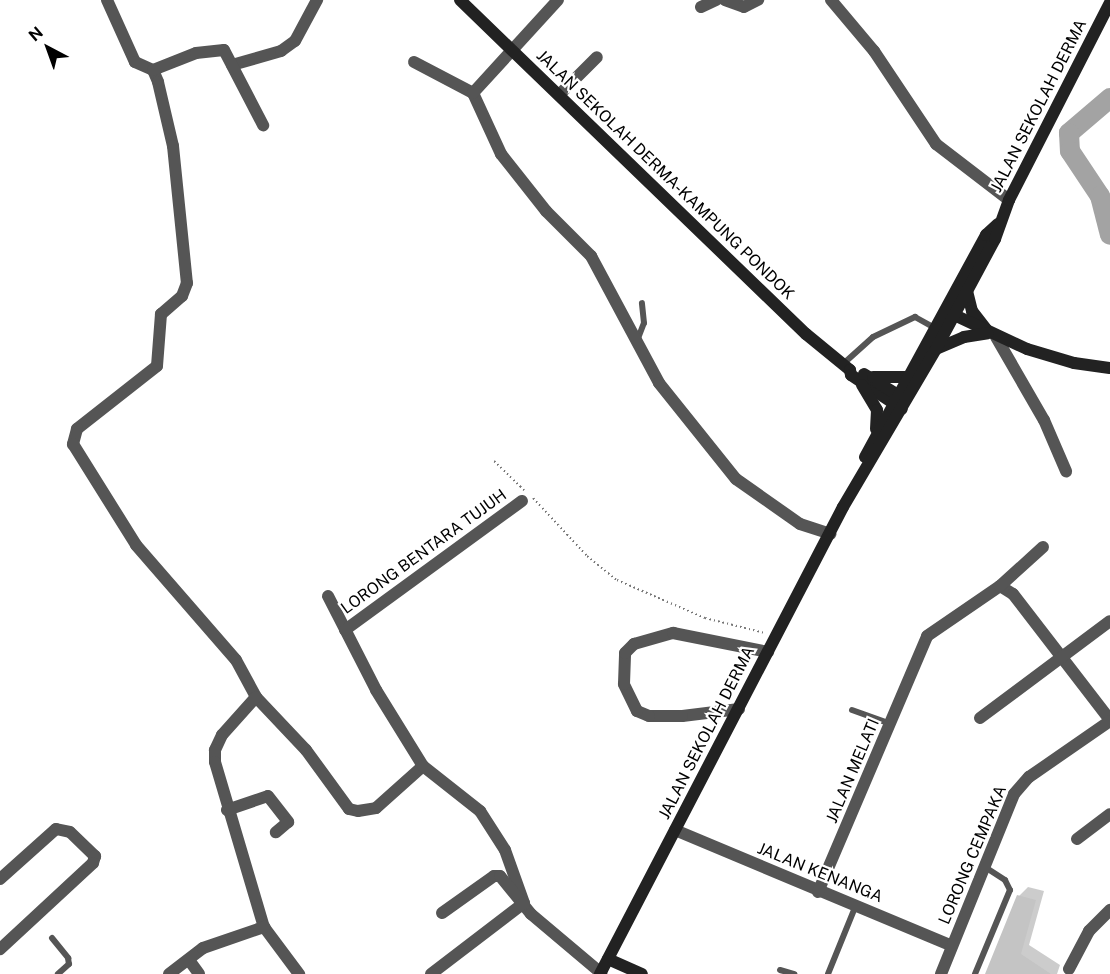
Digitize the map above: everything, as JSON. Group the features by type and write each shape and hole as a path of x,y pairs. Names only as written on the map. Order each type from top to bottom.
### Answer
{"street":[{"path":"107,0 135,62 153,70"},
{"path":"232,64 281,51 295,41 317,0"},
{"name":"JALAN SEKOLAH DERMA-KAMPUNG PONDOK","path":"460,0 560,94 806,334 846,367 900,402"},
{"path":"473,93 511,48 558,0"},
{"path":"701,7 716,0"},
{"path":"725,0 744,7 758,0"},
{"path":"831,0 874,51 936,144 1009,200"},
{"name":"JALAN SEKOLAH DERMA","path":"843,507 900,402 907,377 936,328 967,291 994,239 1009,200 1110,3"},
{"path":"153,70 174,59 218,48 227,52 263,125"},
{"path":"560,94 597,57"},
{"path":"414,62 473,93 501,154 546,211 591,256 659,382 736,479 801,524 830,534"},
{"path":"153,70 173,146 187,284 182,296 161,314 157,366 77,429 72,441 127,533 236,660 256,697 306,750 349,809 376,808 423,766"},
{"name":"JALAN SEKOLAH DERMA","path":"602,974 830,534 875,436 936,349 986,235 998,224"},
{"path":"967,291 972,311 992,335 1044,420 1066,471"},
{"path":"950,313 992,335 1054,358 1110,368"},
{"path":"936,349 964,337 992,335"},
{"path":"875,436 878,410 863,378 907,377"},
{"name":"LORONG BENTARA TUJUH","path":"345,630 522,501"},
{"name":"JALAN MELATI","path":"818,892 892,724 914,662 927,636 1000,586 1044,547"},
{"path":"1000,586 1013,594 1110,720"},
{"path":"328,596 376,690 423,766 480,811 505,850 524,903"},
{"path":"980,718 1110,621"},
{"path":"739,709 682,716 649,716 637,711 624,684 626,653 634,644 673,633 768,652"},
{"path":"256,697 230,724 215,750 227,810 264,927 299,974"},
{"name":"LORONG CEMPAKA","path":"941,974 1020,786 1110,720"},
{"path":"227,810 271,797 288,822 276,832"},
{"path":"1077,838 1110,814"},
{"path":"0,879 56,829 70,832 95,856 93,863 0,949"},
{"name":"JALAN KENANGA","path":"675,830 818,892 856,905 952,945"},
{"path":"442,913 494,876 502,878 524,903 602,974"},
{"path":"431,974 524,903"},
{"path":"1069,969 1089,931 1110,910"},
{"path":"169,974 217,942 264,927"},
{"path":"591,962 608,959 642,974"},
{"path":"189,960 199,974"}],"lane":[{"path":"637,342 644,323 642,303"},
{"path":"846,367 880,332 915,317 936,328"},
{"path":"852,710 892,724"},
{"path":"975,974 1010,890 1005,880 985,867"},
{"path":"828,974 856,905"},
{"path":"52,938 69,958 69,964 58,974"},
{"path":"780,970 794,974"}],"path":[{"path":"494,461 563,526 586,556 617,580 705,618 777,635"}],"building":[{"path":"1017,895 1036,900 1021,954 1051,974 985,974"}],"waterway":[{"path":"1110,98 1069,133 1070,151 1100,196 1110,235"}]}
